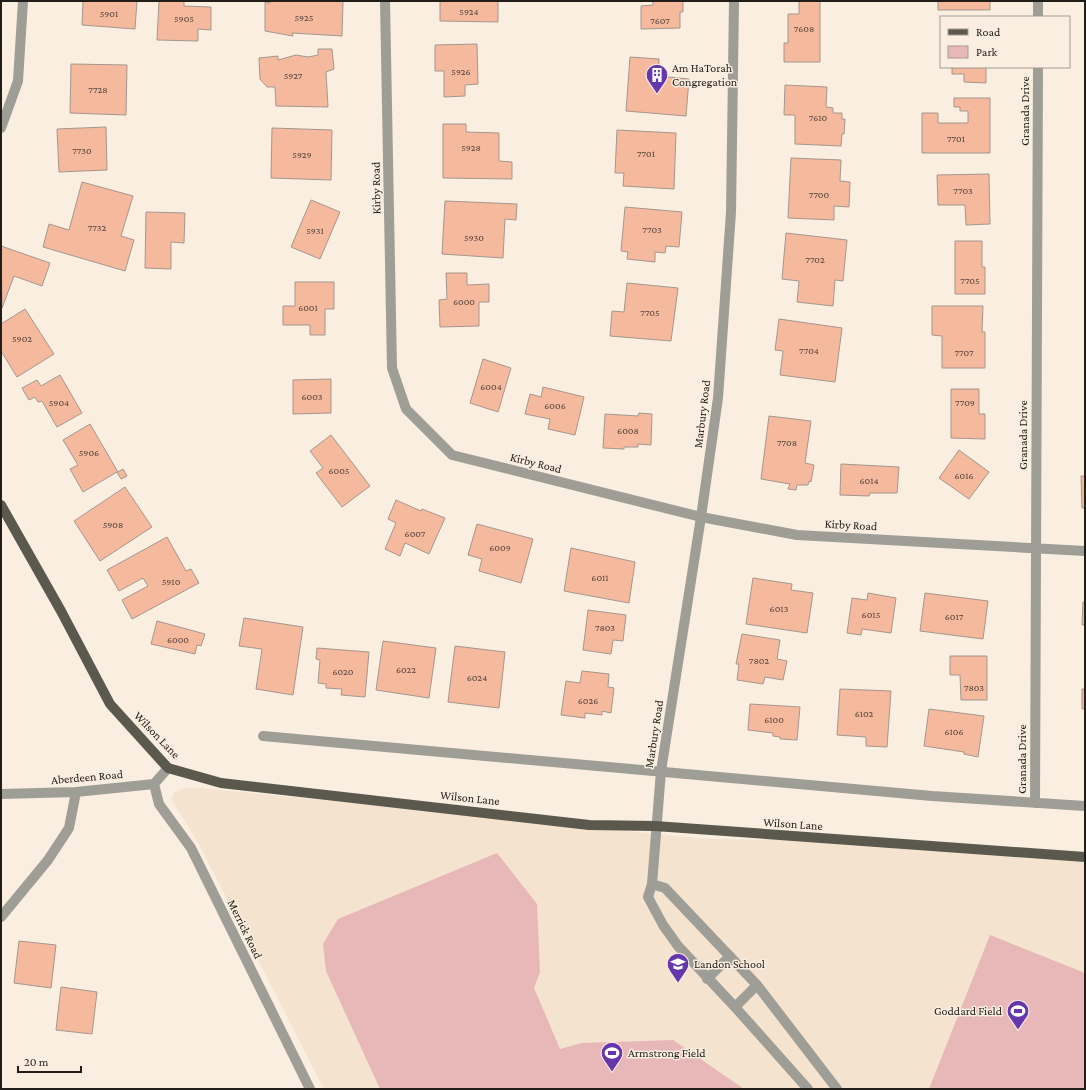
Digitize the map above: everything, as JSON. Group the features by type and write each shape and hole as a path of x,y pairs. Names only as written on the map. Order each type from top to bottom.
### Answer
{"main road":[{"name":"Wilson Lane","path":"1,505 61,611 110,704 168,768 221,783 589,825 655,826 1085,857"}],"street":[{"path":"1,128 18,81 23,1"},
{"name":"Kirby Road","path":"385,1 392,368 406,409 452,455 701,517 797,535 1085,551"},
{"name":"Marbury Road","path":"734,1 731,212 718,398 661,771 655,826 652,884 648,897 663,925 678,946 808,1089"},
{"path":"1038,1 1038,16"},
{"name":"Granada Drive","path":"1035,803 1038,68"},
{"path":"263,736 924,796 1085,806"},
{"path":"154,784 168,768"},
{"name":"Aberdeen Road","path":"1,794 76,792 154,784"},
{"name":"Merrick Road","path":"154,784 159,804 191,848 310,1089"},
{"path":"1,917 48,860 69,828 76,792"},
{"path":"652,884 665,888 757,985 837,1089"},
{"path":"707,979 730,956"},
{"path":"735,1007 757,985"}],"shaded area":[{"name":"Landon School","path":"186,788 201,788 708,839 841,841 1085,857 1085,1089 324,1089 200,846 172,800 174,792"}],"green space":[{"path":"497,853 537,904 540,972 534,988 560,1049 582,1043 673,1040 744,1089 380,1089 326,971 323,944 338,919"},
{"name":"Goddard Field","path":"990,935 1085,973 1085,1089 929,1089"}],"building":[{"path":"83,1 137,1 135,29 82,25"},
{"path":"159,1 184,1 184,6 211,7 211,30 198,29 198,41 157,40"},
{"path":"270,1 343,1 342,36 292,33 293,36 265,31 265,2 270,3"},
{"path":"440,1 498,1 498,22 440,21"},
{"path":"653,1 683,1 683,12 680,12 680,28 641,29 641,6 653,5"},
{"path":"799,1 820,1 820,62 784,62 784,43 788,43 788,14 799,14"},
{"path":"938,1 990,1 990,10 938,10"},
{"path":"477,44 478,84 465,85 465,96 444,97 444,71 435,71 435,45"},
{"path":"318,49 332,49 334,69 326,72 328,107 276,106 275,87 267,87 260,79 259,58 278,56 278,60 296,55 308,57 318,55"},
{"name":"Am HaTorah Congregation","path":"630,57 659,59 658,76 689,79 686,116 626,111"},
{"path":"71,64 127,65 126,115 70,113"},
{"path":"952,68 986,68 986,83 964,82 964,74 952,74"},
{"path":"785,85 827,87 826,107 833,108 833,113 842,113 842,119 845,119 844,134 842,134 841,146 795,144 795,115 784,115"},
{"path":"954,98 990,98 990,153 922,153 922,113 938,113 938,123 968,123 968,111 960,111 960,107 954,107"},
{"path":"443,124 466,124 466,132 499,133 499,161 512,162 512,179 443,178"},
{"path":"106,127 107,170 59,172 57,129"},
{"path":"272,128 332,130 331,180 271,178"},
{"path":"617,130 676,133 674,189 623,186 624,173 615,173"},
{"path":"791,158 841,160 840,181 850,182 849,207 834,206 834,220 788,218"},
{"path":"989,174 990,224 966,225 965,205 938,205 937,175"},
{"path":"82,182 133,196 121,236 134,240 125,271 43,247 49,224 69,230"},
{"path":"311,200 340,212 320,259 291,247"},
{"path":"445,201 517,204 516,220 505,219 503,258 442,254"},
{"path":"625,207 682,212 679,247 666,246 665,253 655,252 655,262 627,259 628,252 621,251"},
{"path":"146,212 185,213 184,243 171,242 171,269 145,268"},
{"path":"786,233 847,240 843,281 835,280 833,306 797,302 799,281 782,279"},
{"path":"955,241 982,241 982,267 985,267 985,294 955,294"},
{"path":"1,246 50,263 42,286 14,276 2,308"},
{"path":"446,273 467,273 467,285 489,284 489,302 479,302 479,326 440,327 439,300 447,299"},
{"path":"295,282 334,282 334,309 325,309 325,335 310,335 310,325 283,325 283,306 295,306"},
{"path":"627,283 678,288 671,341 610,336 612,311 624,312"},
{"path":"932,306 983,306 982,332 985,332 985,368 942,368 942,336 932,335"},
{"path":"25,309 54,354 17,377 1,351 1,324"},
{"path":"779,319 842,328 835,382 780,375 783,351 775,350"},
{"path":"483,359 511,368 498,412 470,403"},
{"path":"60,375 82,413 57,427 42,401 38,402 35,397 29,400 22,388 37,380 41,386"},
{"path":"331,379 331,413 293,414 293,380"},
{"path":"543,387 584,397 575,435 548,429 550,419 525,414 530,394 541,397"},
{"path":"951,389 979,389 979,414 985,414 985,439 951,438"},
{"path":"639,413 652,414 651,445 638,444 638,447 624,447 624,449 603,448 605,414 638,416"},
{"path":"769,416 811,421 805,463 814,465 811,482 809,481 808,485 797,485 796,490 788,489 790,484 761,479"},
{"path":"90,424 118,472 123,469 127,476 121,479 117,472 83,492 70,469 78,465 63,440"},
{"path":"331,435 370,486 342,507 316,473 323,468 310,451"},
{"path":"959,450 989,472 969,499 939,478"},
{"path":"841,464 899,467 897,493 870,493 869,496 840,495"},
{"path":"1081,476 1085,476 1085,508 1082,508"},
{"path":"125,487 152,527 100,561 74,521"},
{"path":"396,500 421,511 422,509 445,518 429,554 405,543 400,556 385,549 396,523 388,519"},
{"path":"477,524 533,539 521,583 479,571 482,559 468,555"},
{"path":"167,537 186,571 191,569 199,583 132,619 122,600 148,586 143,578 119,591 107,570"},
{"path":"571,548 635,562 629,603 564,591"},
{"path":"753,578 792,584 791,590 813,593 807,633 746,624"},
{"path":"868,593 896,598 891,633 862,629 861,635 847,633 852,598 867,600"},
{"path":"925,593 988,601 983,639 920,631"},
{"path":"1083,602 1085,602 1085,625 1082,625"},
{"path":"588,610 626,615 623,641 613,640 611,654 583,650"},
{"path":"244,618 303,627 293,695 256,689 262,649 239,646"},
{"path":"157,621 205,634 201,646 197,645 195,654 151,644"},
{"path":"742,634 780,640 777,659 787,661 783,680 765,677 763,684 737,680 739,664 736,664"},
{"path":"383,641 436,648 429,698 376,690"},
{"path":"455,646 505,652 499,708 448,702"},
{"path":"317,648 369,652 365,697 341,695 342,689 326,688 326,684 318,683 320,660 316,659"},
{"path":"950,656 987,656 987,700 961,700 960,675 950,675"},
{"path":"582,671 609,674 608,687 614,688 611,713 602,711 602,715 585,713 585,718 561,715 566,681 580,683"},
{"path":"840,689 891,691 887,747 866,746 866,737 837,735"},
{"path":"1082,689 1085,689 1085,709 1082,709"},
{"path":"750,704 800,707 797,740 780,739 780,737 773,736 773,733 748,730"},
{"path":"929,709 984,716 978,757 964,754 964,752 924,746"},
{"path":"19,941 56,945 51,988 14,983"},
{"path":"61,987 97,992 92,1034 56,1030"}],"place":[{"name":"Am HaTorah Congregation","path":"657,94"},
{"name":"Landon School","path":"678,984"},
{"name":"Goddard Field","path":"1018,1030"},
{"name":"Armstrong Field","path":"612,1072"}]}
